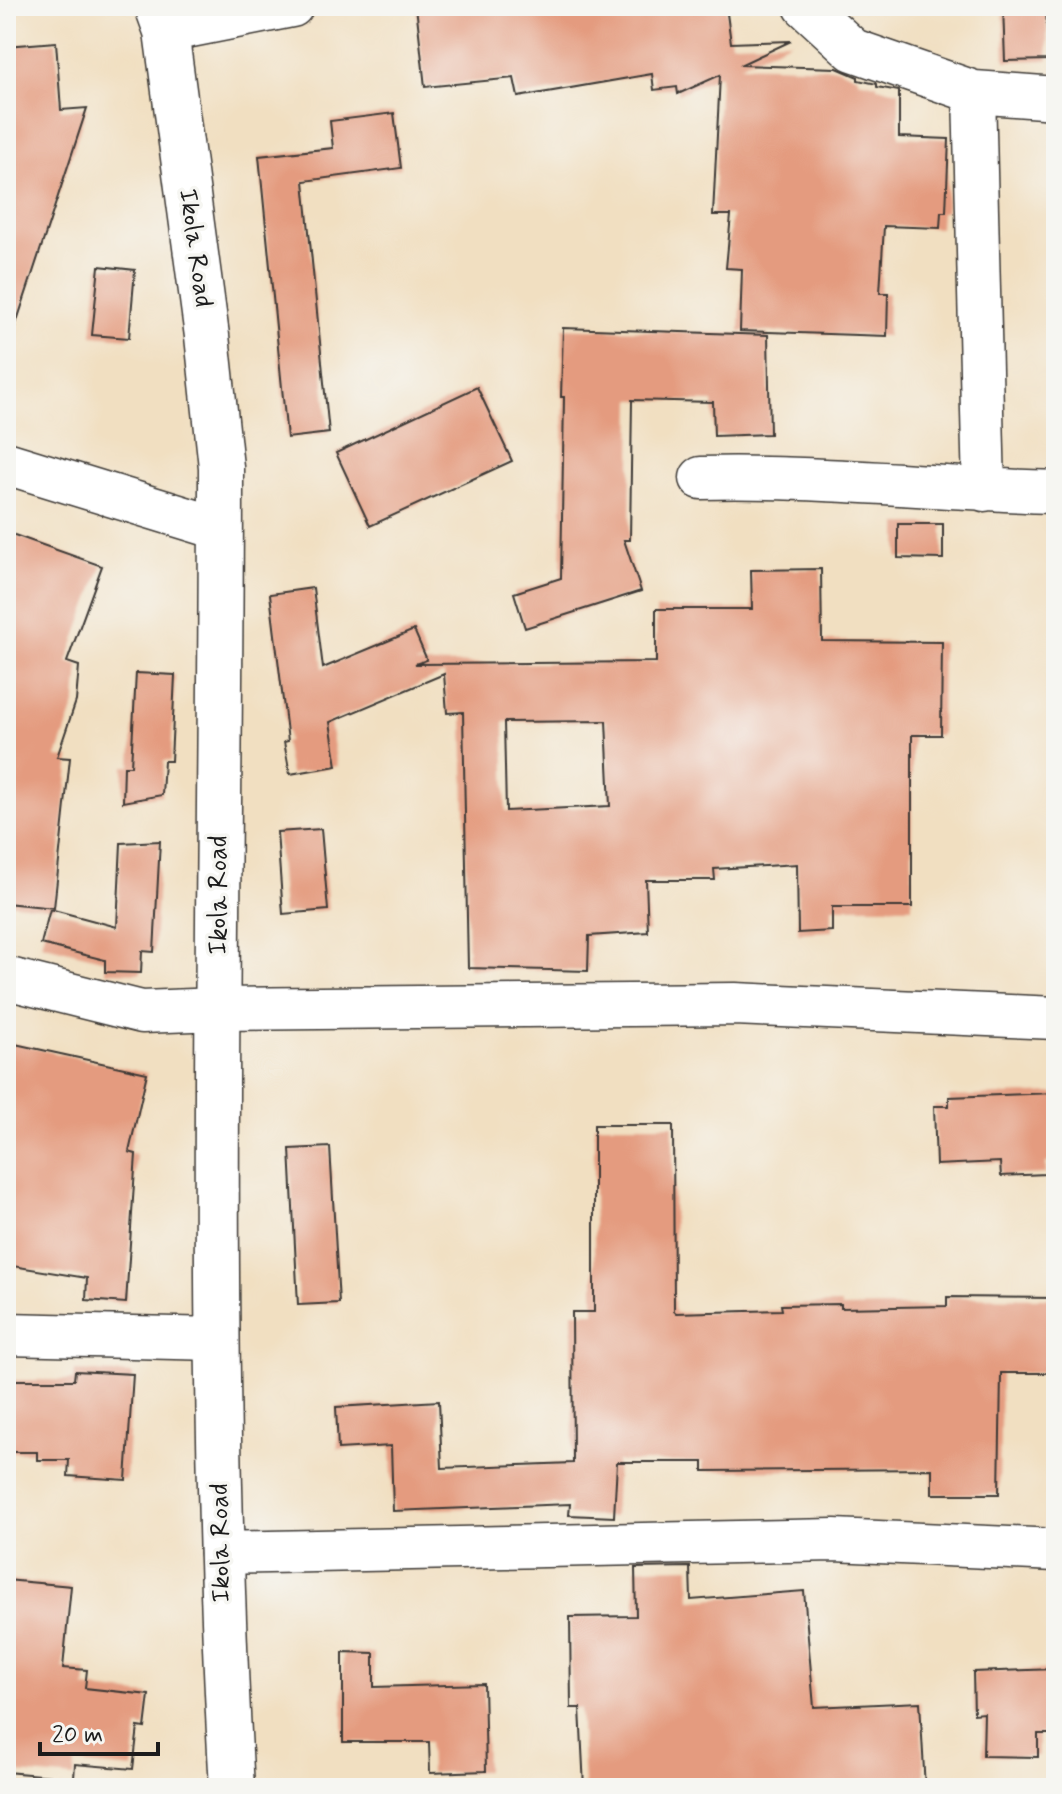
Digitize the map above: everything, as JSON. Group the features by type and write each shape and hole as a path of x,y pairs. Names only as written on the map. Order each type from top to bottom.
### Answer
{"street":[{"path":"162,18 292,6"},
{"path":"805,6 853,50 974,92 1056,98"},
{"name":"Ikola Road","path":"162,18 207,336 221,467 217,1339 221,1553 232,1788"},
{"path":"974,92 984,490"},
{"path":"6,463 221,529"},
{"path":"701,478 762,476 1056,492"},
{"path":"6,978 142,1012 735,1004 1056,1018"},
{"path":"6,1334 217,1339"},
{"path":"221,1553 834,1540 1056,1550"}],"building":[{"path":"416,6 726,6 731,43 791,41 740,65 837,68 858,77 858,80 899,91 899,137 949,139 946,212 941,212 940,228 884,226 880,293 888,293 887,336 740,331 742,269 726,268 731,215 713,215 720,75 678,94 677,87 654,90 652,74 518,97 514,78 425,87"},
{"path":"1003,6 1046,6 1048,60 1005,61"},
{"path":"56,42 61,110 87,108 12,336 6,335 6,46"},
{"path":"394,113 401,168 304,181 329,433 287,438 259,156 333,148 330,121"},
{"path":"99,266 135,270 129,338 92,335"},
{"path":"563,328 768,335 770,434 714,436 713,402 632,400 630,540 624,540 641,591 525,628 514,593 561,578"},
{"path":"477,387 512,461 370,526 336,453"},
{"path":"898,524 943,524 943,559 898,558"},
{"path":"6,532 102,566 67,662 79,666 76,701 57,757 70,758 54,908 6,903"},
{"path":"821,569 822,641 942,642 941,735 912,735 912,907 832,907 832,931 798,933 797,864 714,869 715,880 646,880 648,932 589,936 588,971 468,968 463,712 447,713 444,674 330,722 337,766 290,774 284,742 288,741 270,594 313,588 323,668 414,630 427,660 415,664 656,662 656,609 752,609 751,570","holes":["606,721 610,806 506,811 504,722"]},
{"path":"136,673 175,675 171,761 164,761 162,795 123,802 124,766 131,766"},
{"path":"321,829 328,910 283,914 277,832"},
{"path":"160,841 154,952 142,951 141,973 105,972 105,960 41,944 50,909 117,927 121,843"},
{"path":"6,1042 147,1073 129,1152 136,1154 126,1303 86,1300 87,1278 6,1265"},
{"path":"1056,1093 1056,1163 1046,1163 1046,1174 1001,1176 1000,1162 936,1165 934,1106 949,1106 949,1097"},
{"path":"594,1125 673,1125 676,1313 782,1310 781,1305 841,1304 841,1308 947,1306 947,1297 1056,1298 1056,1373 1001,1373 999,1494 932,1494 932,1469 703,1471 703,1462 617,1462 614,1517 569,1515 570,1504 393,1511 391,1446 338,1449 336,1407 439,1401 442,1468 573,1463 572,1312 594,1312"},
{"path":"330,1147 339,1303 298,1305 290,1149"},
{"path":"75,1371 133,1374 126,1480 68,1476 69,1460 37,1460 37,1452 6,1452 6,1393 13,1393 13,1380 74,1380"},
{"path":"690,1567 691,1600 804,1591 814,1707 920,1702 925,1788 584,1788 580,1708 571,1708 570,1617 636,1616 635,1568"},
{"path":"6,1580 71,1586 63,1668 87,1670 85,1688 149,1695 145,1728 138,1727 133,1769 75,1764 74,1778 6,1772"},
{"path":"343,1652 374,1653 374,1687 484,1684 486,1771 430,1773 429,1742 343,1742"},
{"path":"1056,1669 1056,1734 1038,1734 1038,1757 983,1756 984,1713 974,1714 973,1672"}]}
